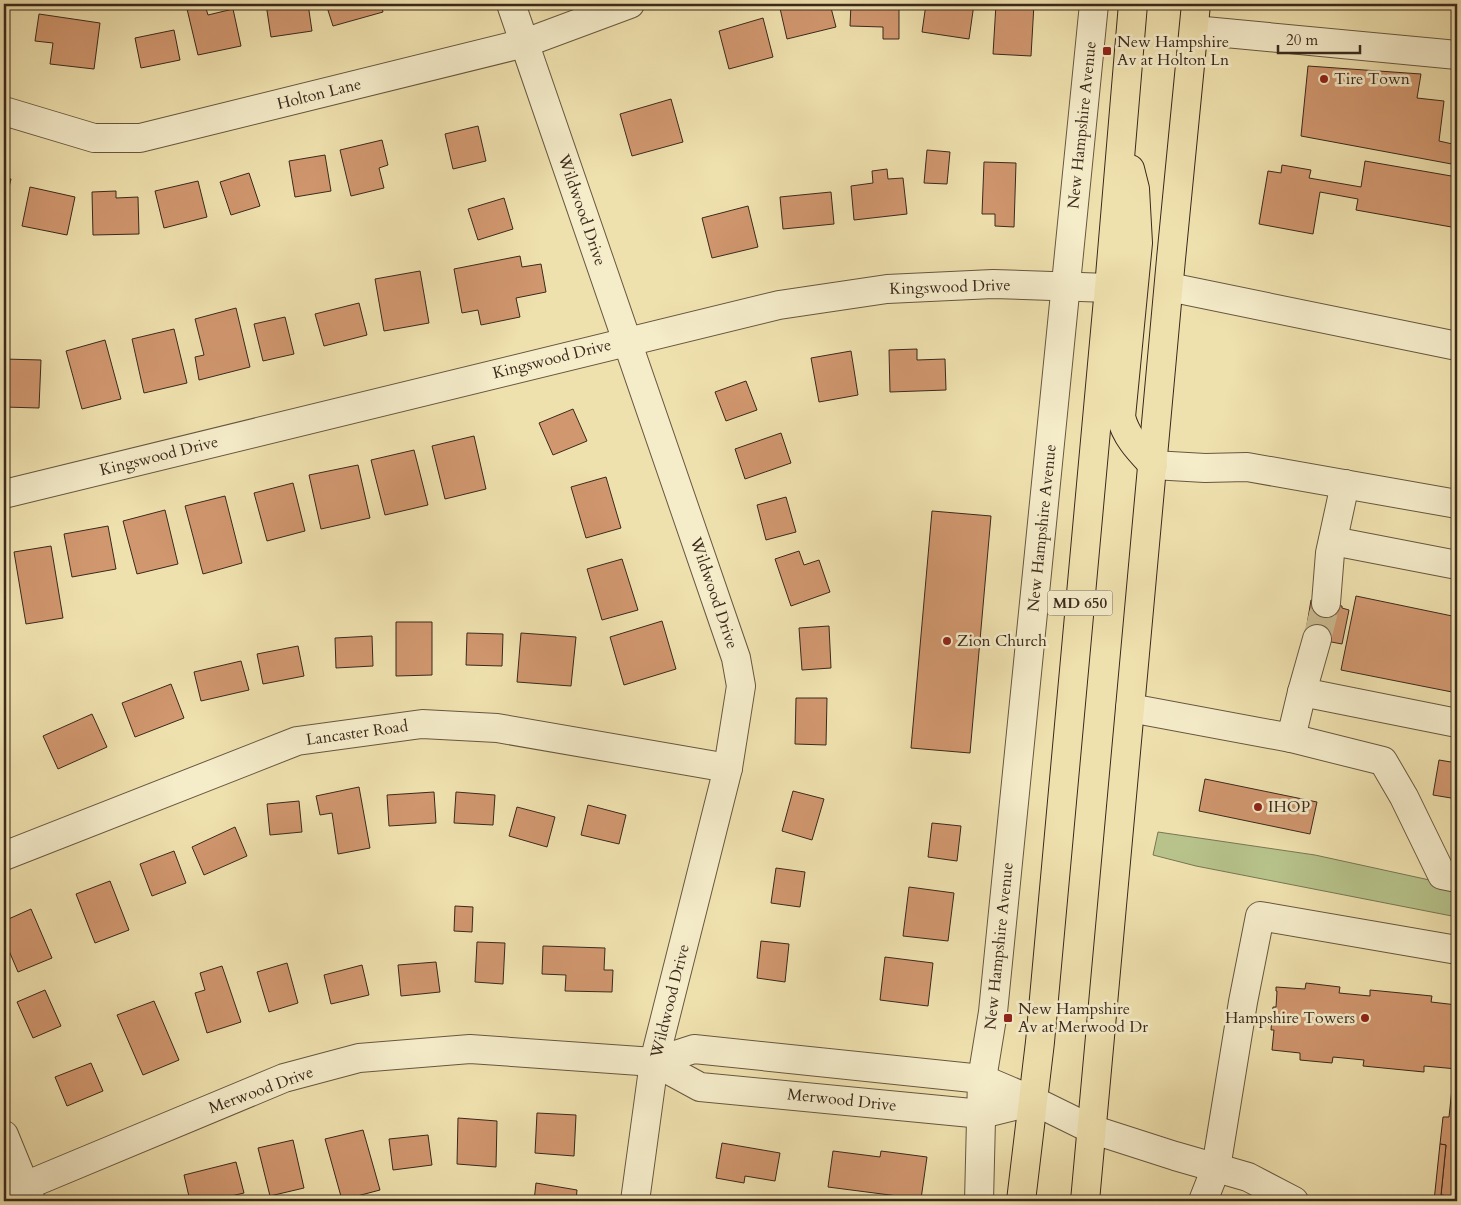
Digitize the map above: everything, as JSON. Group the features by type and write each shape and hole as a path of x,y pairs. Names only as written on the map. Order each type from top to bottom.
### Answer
{"main road":[{"name":"MD 650","path":"1021,1201 1034,1101 1134,4"},
{"path":"1085,1201 1168,287 1196,4"},
{"path":"1122,136 1135,189 1138,243 1121,417 1124,429 1131,441 1153,465"}],"street":[{"name":"Wildwood Drive","path":"511,4 736,658 741,686 728,768 654,1062 635,1201"},
{"name":"Holton Lane","path":"4,111 94,138 140,138 525,43 630,4"},
{"name":"New Hampshire Avenue","path":"979,1201 982,1079 993,1012 1094,4"},
{"path":"1194,30 1457,55"},
{"name":"Kingswood Drive","path":"4,494 779,304 888,289 993,284 1109,288"},
{"path":"1168,287 1457,346"},
{"path":"1153,465 1206,468 1247,467 1457,504"},
{"path":"1326,603 1330,553 1345,484"},
{"path":"1332,541 1457,565"},
{"path":"1291,738 1317,639"},
{"path":"1302,692 1457,723"},
{"path":"1130,708 1291,738 1383,761 1404,796 1442,875 1457,878"},
{"name":"Lancaster Road","path":"4,856 297,742 422,724 498,728 728,768"},
{"path":"1203,1201 1216,1168 1243,1002 1260,916 1457,950"},
{"name":"Merwood Drive","path":"20,1195 284,1078 359,1058 470,1049 654,1062 694,1049 982,1079 1034,1101 1091,1129 1248,1177 1294,1201"},
{"name":"Merwood Drive","path":"654,1062 700,1087 982,1114 1034,1101"},
{"path":"4,1135 20,1195"}],"green space":[{"path":"1158,832 1315,855 1457,886 1457,917 1196,866 1153,855"}],"building":[{"path":"266,4 308,4 312,31 271,37"},
{"path":"326,4 381,4 383,12 333,26"},
{"path":"779,4 830,4 836,27 787,39"},
{"path":"851,4 899,4 899,39 883,39 883,27 850,26"},
{"path":"926,4 974,4 969,39 922,32"},
{"path":"996,4 1034,4 1031,56 993,54"},
{"path":"205,5 208,15 233,9 241,46 198,55 187,9"},
{"path":"39,14 100,23 94,69 50,64 53,43 35,41"},
{"path":"763,18 773,57 729,69 719,31"},
{"path":"174,30 180,60 141,68 135,38"},
{"path":"1308,66 1421,74 1417,98 1444,101 1439,141 1457,145 1457,165 1301,136"},
{"path":"671,99 683,142 632,156 620,114"},
{"path":"478,126 486,161 453,169 445,134"},
{"path":"382,140 388,165 379,168 384,188 351,196 340,150"},
{"path":"927,150 950,152 947,184 924,183"},
{"path":"325,155 331,191 295,197 289,161"},
{"path":"1365,161 1457,177 1457,228 1356,210 1358,199 1320,192 1313,234 1259,224 1268,171 1281,173 1282,165 1311,170 1309,178 1361,187"},
{"path":"984,162 1016,163 1014,227 995,226 995,214 982,214"},
{"path":"887,169 888,179 903,178 907,214 854,220 851,186 873,183 872,171"},
{"path":"249,173 260,206 231,215 220,182"},
{"path":"4,178 11,179 4,208"},
{"path":"198,181 207,217 164,228 155,191"},
{"path":"30,187 75,197 67,235 22,226"},
{"path":"116,191 116,198 138,197 139,234 93,235 92,192"},
{"path":"831,192 834,224 783,229 780,197"},
{"path":"504,198 513,229 478,240 468,209"},
{"path":"748,206 758,247 712,258 702,218"},
{"path":"520,256 522,267 541,264 546,292 516,298 520,317 481,325 478,310 462,313 454,269"},
{"path":"420,271 429,323 384,331 375,279"},
{"path":"359,303 367,335 324,346 315,314"},
{"path":"236,308 250,367 199,380 195,357 204,355 195,319"},
{"path":"285,317 294,354 263,361 254,324"},
{"path":"174,329 187,383 144,393 132,339"},
{"path":"105,340 121,399 82,409 66,351"},
{"path":"917,349 917,360 945,359 946,390 890,392 889,350"},
{"path":"851,351 858,395 819,402 811,358"},
{"path":"4,359 41,360 39,408 4,407"},
{"path":"746,381 757,410 726,421 715,392"},
{"path":"573,409 587,441 553,455 539,423"},
{"path":"781,433 791,463 745,479 735,449"},
{"path":"474,436 486,489 445,499 432,446"},
{"path":"414,450 428,505 385,515 371,460"},
{"path":"358,465 370,518 321,529 309,475"},
{"path":"606,477 621,528 586,538 571,487"},
{"path":"293,483 305,531 267,541 254,493"},
{"path":"225,496 242,563 203,574 185,506"},
{"path":"786,497 796,532 766,540 757,505"},
{"path":"165,510 178,564 137,574 123,521"},
{"path":"932,511 991,516 970,753 911,748"},
{"path":"108,526 116,569 72,577 64,534"},
{"path":"51,546 63,618 26,624 14,552"},
{"path":"799,551 804,565 819,560 830,592 791,606 775,559"},
{"path":"622,559 638,610 602,620 587,569"},
{"path":"1356,596 1457,617 1457,693 1341,670"},
{"path":"1311,600 1342,606 1342,608 1349,610 1342,644 1305,637"},
{"path":"662,621 676,669 624,685 610,637"},
{"path":"396,622 432,622 432,675 396,676"},
{"path":"829,626 831,668 802,670 799,628"},
{"path":"467,633 503,634 502,666 466,665"},
{"path":"521,633 576,637 571,686 517,682"},
{"path":"372,636 373,666 336,668 335,638"},
{"path":"298,646 304,676 263,684 257,654"},
{"path":"241,661 249,690 201,701 194,672"},
{"path":"171,684 184,718 135,737 122,703"},
{"path":"796,698 827,698 826,745 795,744"},
{"path":"92,714 107,747 58,769 43,736"},
{"path":"1439,760 1457,763 1457,799 1433,795"},
{"name":"IHOP","path":"1205,779 1317,802 1310,834 1199,811"},
{"path":"359,787 370,848 338,854 332,813 320,815 316,796"},
{"path":"793,791 824,799 812,840 782,831"},
{"path":"434,792 436,823 389,826 387,795"},
{"path":"456,792 495,795 493,825 454,823"},
{"path":"299,801 302,832 270,835 267,804"},
{"path":"588,805 626,815 619,844 581,835"},
{"path":"517,807 555,817 547,847 509,836"},
{"path":"932,823 961,826 957,861 928,857"},
{"path":"235,827 247,856 204,875 192,847"},
{"path":"174,851 186,883 152,896 140,864"},
{"path":"776,868 805,872 800,907 771,903"},
{"path":"110,881 129,930 95,943 76,894"},
{"path":"909,887 954,893 948,941 903,936"},
{"path":"455,906 473,907 472,932 454,931"},
{"path":"31,909 52,958 18,972 4,939 4,921"},
{"path":"761,941 789,944 785,982 757,978"},
{"path":"477,942 505,943 503,984 475,982"},
{"path":"543,946 605,948 604,970 613,970 612,992 565,991 566,975 542,974"},
{"path":"885,957 933,963 928,1006 880,1000"},
{"path":"436,962 440,992 401,996 398,965"},
{"path":"287,963 298,1003 269,1012 257,972"},
{"path":"362,965 369,995 331,1004 324,975"},
{"path":"222,966 241,1022 207,1033 195,993 205,990 200,973"},
{"name":"Hampshire Towers","path":"1306,983 1340,987 1339,993 1370,996 1370,990 1432,996 1431,1002 1457,1005 1457,1069 1424,1066 1424,1072 1363,1066 1364,1060 1333,1057 1332,1063 1300,1060 1300,1053 1272,1050 1274,1030 1271,1030 1273,1007 1276,1007 1276,987 1305,989"},
{"path":"45,990 61,1026 33,1038 17,1002"},
{"path":"154,1001 179,1060 143,1075 117,1015"},
{"path":"91,1063 103,1091 67,1106 55,1077"},
{"path":"1453,1079 1457,1080 1457,1201 1454,1201 1455,1197 1441,1195 1446,1145 1440,1144 1443,1117 1449,1117"},
{"path":"537,1113 576,1115 574,1156 535,1153"},
{"path":"458,1118 497,1121 496,1167 457,1164"},
{"path":"363,1130 380,1190 342,1200 325,1139"},
{"path":"428,1135 432,1165 393,1170 389,1139"},
{"path":"293,1140 304,1188 270,1196 258,1148"},
{"path":"722,1143 780,1153 775,1181 745,1176 744,1183 716,1178"},
{"path":"1440,1144 1446,1145 1441,1195 1455,1197 1454,1201 1434,1201"},
{"path":"833,1151 880,1157 881,1151 927,1157 921,1199 828,1187"},
{"path":"236,1162 244,1193 210,1201 190,1201 184,1175"},
{"path":"536,1183 577,1190 576,1201 534,1201"}],"tunnel":[{"path":"1317,639 1326,603"}],"place":[{"name":"New Hampshire Av at Holton Ln","path":"1107,51"},
{"name":"Tire Town","path":"1324,79"},
{"name":"Zion Church","path":"947,641"},
{"name":"IHOP","path":"1258,807"},
{"name":"New Hampshire Av at Merwood Dr","path":"1008,1018"},
{"name":"Hampshire Towers","path":"1365,1018"}]}
